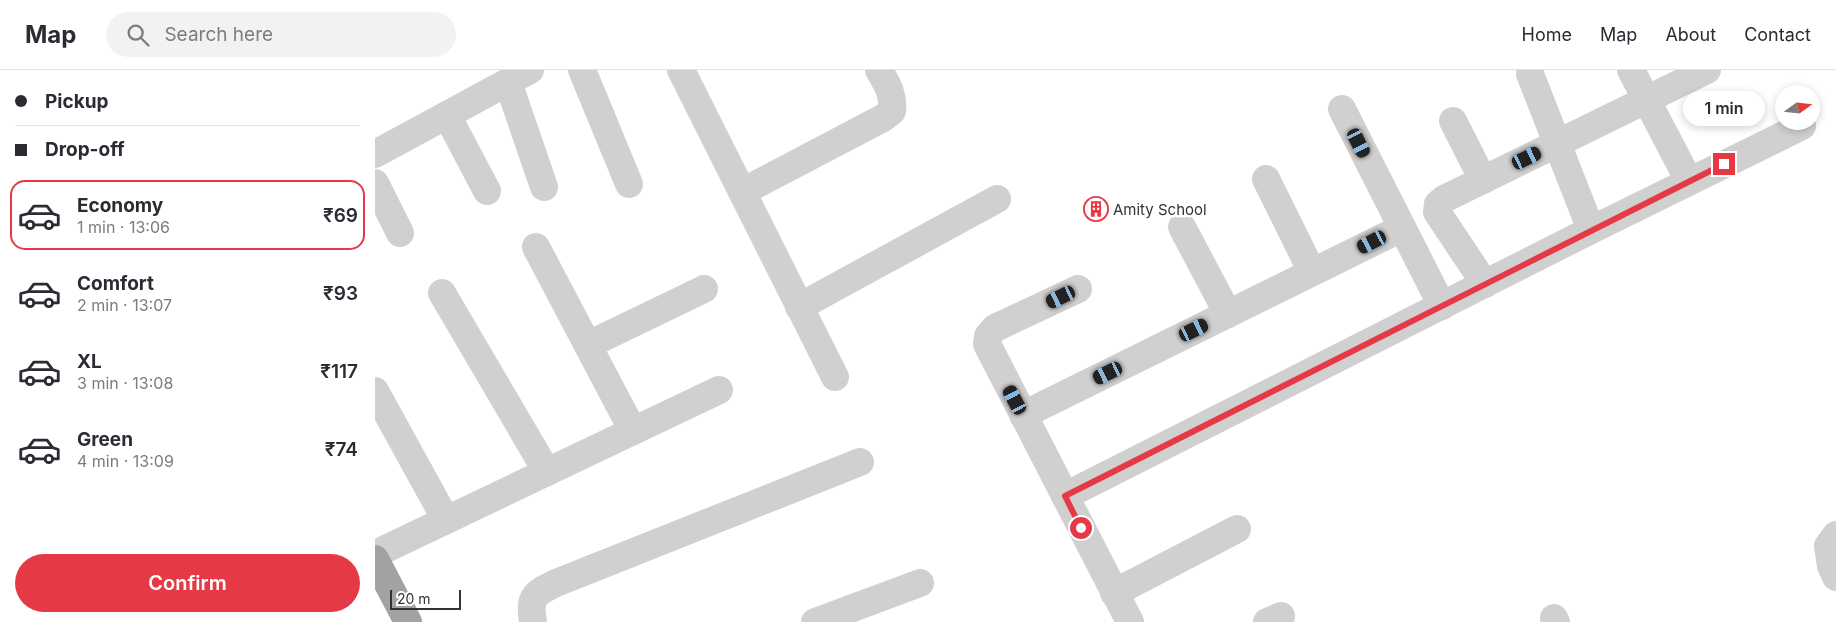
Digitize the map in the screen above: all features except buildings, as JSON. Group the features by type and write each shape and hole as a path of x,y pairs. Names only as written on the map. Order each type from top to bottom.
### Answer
{"highway":[{"path":"375,559 408,622"}],"street":[{"path":"582,70 629,184"},
{"path":"681,70 835,377"},
{"path":"742,192 883,118 892,111 893,101 889,87 879,70"},
{"path":"1631,70 1689,181"},
{"path":"1485,284 1437,212 1438,204 1444,199 1707,70"},
{"path":"1529,74 1591,230"},
{"path":"375,154 519,76 544,188"},
{"path":"1342,109 1442,306"},
{"path":"447,115 487,191"},
{"path":"1453,121 1483,180"},
{"path":"1065,496 1591,230 1794,130"},
{"path":"1266,179 1312,272"},
{"path":"375,183 401,233"},
{"path":"799,307 997,199"},
{"path":"1182,227 1228,314"},
{"path":"1023,415 1402,228"},
{"path":"536,247 633,431"},
{"path":"588,345 704,289"},
{"path":"1078,289 995,328 988,336 987,344 1130,622"},
{"path":"442,293 547,472"},
{"path":"375,554 719,390"},
{"path":"375,391 446,520"},
{"path":"533,622 531,606 537,592 555,583 860,462"},
{"path":"1114,592 1237,529"},
{"path":"1836,535 1828,546 1831,566 1836,577"},
{"path":"815,622 920,583"}],"place":[{"name":"Amity School","path":"1096,209"}],"route":[{"path":"1081,528 1065,496 1724,164"}]}
